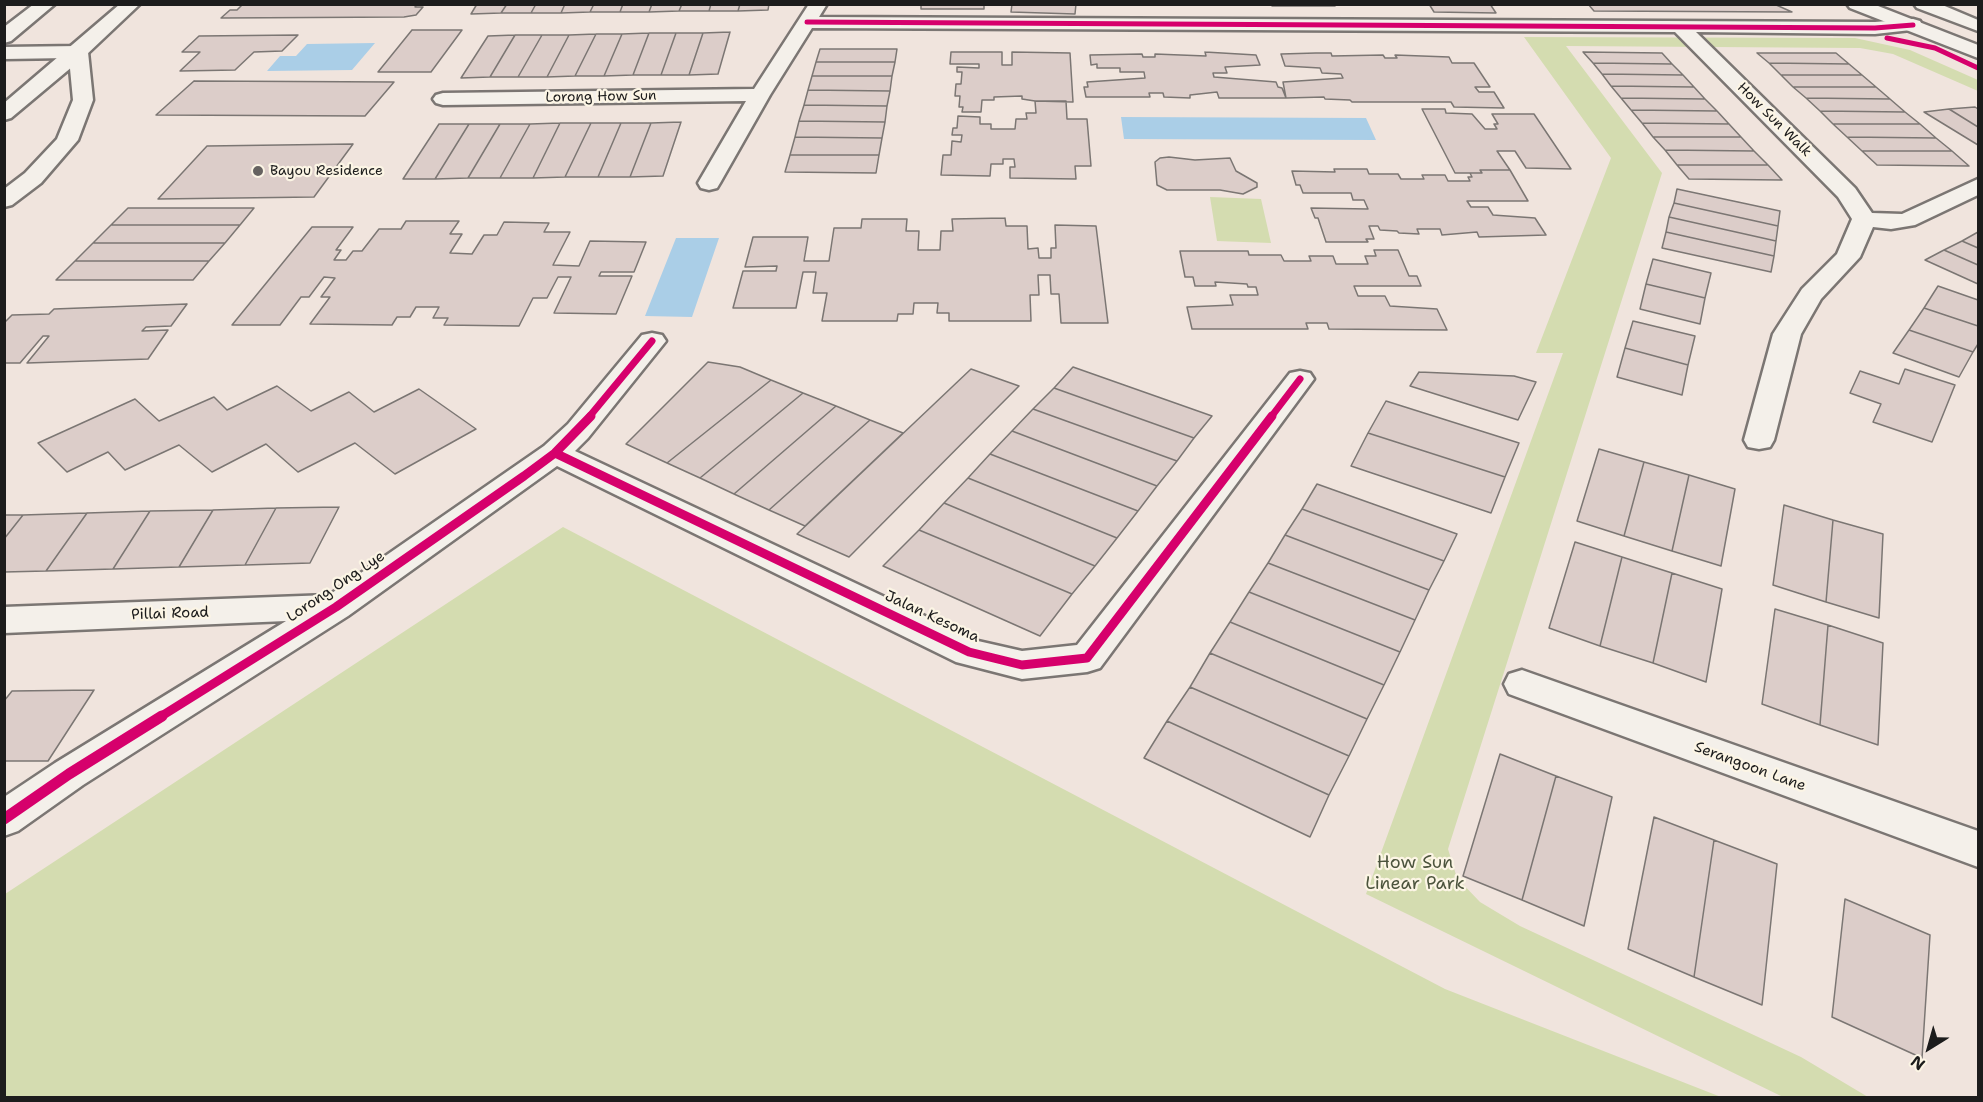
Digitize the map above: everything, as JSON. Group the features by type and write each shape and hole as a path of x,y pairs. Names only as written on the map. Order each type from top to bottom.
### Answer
{"main road":[{"path":"4,37 46,4"},
{"path":"4,114 78,52 130,4"},
{"path":"709,183 760,95 818,4"},
{"path":"1127,4 1130,24"},
{"path":"1385,4 1399,26"},
{"path":"1856,4 1978,52"},
{"path":"1923,4 1978,26"},
{"path":"807,22 1875,28 1913,25"},
{"name":"How Sun Walk","path":"1680,26 1847,192 1864,219"},
{"path":"4,53 78,52"},
{"path":"4,200 33,178 67,140 83,100 78,52"},
{"name":"Lorong How Sun","path":"443,99 760,95"},
{"path":"1759,440 1787,334 1811,295 1848,257 1864,219 1891,222 1907,220 1978,186"},
{"name":"Lorong Ong Lye","path":"4,819 69,774 336,607 555,453 578,431 652,341"},
{"name":"Jalan Kesoma","path":"555,453 969,652 1022,665 1033,664 1087,658 1300,379"},
{"name":"Pillai Road","path":"4,620 336,607"},
{"name":"Serangoon Lane","path":"1522,684 1978,849"}],"green space":[{"name":"How Sun Linear Park","path":"1524,37 1855,38 1910,50 1978,80 1978,91 1893,54 1860,48 1566,46 1662,173 1448,849 1457,878 1480,902 1520,926 1801,1057 1868,1097 1783,1097 1366,894 1563,353 1536,353 1611,158"},
{"path":"1210,197 1261,199 1271,243 1217,241"},
{"path":"563,527 1445,989 1721,1097 5,1097 5,894"}],"water":[{"path":"375,43 352,70 267,71 280,56 296,56 307,44"},
{"path":"1121,117 1366,118 1376,140 1124,139"},
{"path":"676,238 719,238 692,317 645,316"}],"building":[{"path":"417,4 415,7 423,7 416,15 404,17 221,18 230,10 237,10 242,5"},
{"path":"477,4 507,4 501,13 471,14"},
{"path":"507,4 536,4 531,13 501,13"},
{"path":"536,4 565,4 561,13 531,13"},
{"path":"565,4 594,4 590,12 561,13"},
{"path":"594,4 623,4 620,12 590,12"},
{"path":"623,4 652,4 649,12 620,12"},
{"path":"652,4 682,4 679,11 649,12"},
{"path":"682,4 711,4 709,11 679,11"},
{"path":"711,4 740,4 738,11 709,11"},
{"path":"740,4 769,4 768,10 738,11"},
{"path":"921,4 984,4 984,9 921,9"},
{"path":"1012,4 1076,4 1075,14 1011,12"},
{"path":"1272,4 1334,4 1335,6 1272,6"},
{"path":"1429,4 1490,4 1496,13 1434,12"},
{"path":"1588,4 1774,4 1792,12 1594,11"},
{"path":"412,30 462,30 431,72 378,72"},
{"path":"730,32 718,74 689,75 703,33"},
{"path":"649,33 676,33 661,75 633,75"},
{"path":"649,33 633,75 604,76 622,34"},
{"path":"676,33 703,33 689,75 661,75"},
{"path":"596,34 622,34 604,76 575,76"},
{"path":"596,34 575,76 547,77 569,35"},
{"path":"298,35 282,51 254,52 235,70 180,71 200,52 182,52 199,36"},
{"path":"515,35 542,35 518,77 490,77"},
{"path":"515,35 490,77 461,78 488,36"},
{"path":"542,35 569,35 547,77 518,77"},
{"path":"820,49 897,49 895,62 816,62"},
{"path":"951,52 1002,52 1002,65 1012,65 1012,52 1070,53 1073,102 1035,101 1022,99 1022,96 994,97 994,100 982,100 981,112 962,112 963,107 959,107 960,96 955,96 956,84 961,84 962,72 957,72 957,67 979,68 979,64 950,64"},
{"path":"1205,52 1256,55 1260,65 1225,67 1227,73 1213,73 1214,77 1276,82 1278,87 1282,88 1286,98 1219,98 1217,92 1190,95 1190,98 1164,97 1163,93 1149,93 1150,97 1086,97 1084,87 1088,87 1087,82 1145,78 1144,72 1120,72 1120,68 1097,68 1097,64 1091,65 1090,55 1206,56"},
{"path":"1583,52 1662,53 1672,64 1593,63"},
{"path":"1331,53 1332,56 1383,55 1385,58 1397,58 1395,55 1449,57 1452,63 1474,63 1490,87 1475,87 1479,92 1494,92 1504,108 1454,107 1451,102 1352,102 1324,97 1286,98 1283,82 1343,78 1341,74 1322,73 1320,68 1285,66 1281,54"},
{"path":"1757,53 1836,53 1849,64 1769,63"},
{"path":"816,62 895,62 892,76 812,76"},
{"path":"1593,63 1672,64 1683,75 1602,74"},
{"path":"1769,63 1849,64 1862,75 1781,75"},
{"path":"1602,74 1683,75 1694,87 1611,86"},
{"path":"1781,75 1862,75 1876,87 1793,87"},
{"path":"812,76 892,76 890,91 808,90"},
{"path":"194,81 394,82 365,116 156,115"},
{"path":"1611,86 1694,87 1705,99 1621,98"},
{"path":"1793,87 1876,87 1890,99 1806,98"},
{"path":"808,90 890,91 887,106 804,105"},
{"path":"1621,98 1705,99 1717,111 1631,110"},
{"path":"1806,98 1890,99 1905,112 1820,111"},
{"path":"1035,101 1066,101 1067,119 1087,119 1091,166 1075,166 1076,179 1010,178 1010,167 1015,167 1014,159 1003,159 1003,164 991,164 990,176 941,175 943,155 951,155 952,141 961,142 962,135 952,135 953,128 957,128 958,116 980,117 980,124 991,124 991,129 1015,129 1016,119 1027,119 1026,113 1036,113"},
{"path":"804,105 887,106 885,122 799,121"},
{"path":"1975,107 1978,109 1978,127 1949,109"},
{"path":"1422,109 1445,109 1446,113 1472,114 1485,129 1497,129 1494,124 1498,124 1492,114 1534,114 1571,169 1526,168 1515,151 1497,151 1510,170 1455,173"},
{"path":"1949,109 1978,127 1978,145 1924,112"},
{"path":"1631,110 1717,111 1729,124 1642,123"},
{"path":"1820,111 1905,112 1920,124 1833,124"},
{"path":"799,121 885,122 882,138 795,137"},
{"path":"681,122 663,176 630,177 651,123"},
{"path":"560,123 591,123 565,177 533,178"},
{"path":"560,123 533,178 500,178 530,124"},
{"path":"591,123 621,123 598,177 565,177"},
{"path":"621,123 651,123 630,177 598,177"},
{"path":"1642,123 1729,124 1741,137 1653,137"},
{"path":"439,124 469,124 435,179 403,179"},
{"path":"469,124 500,124 468,178 435,179"},
{"path":"500,124 530,124 500,178 468,178"},
{"path":"1833,124 1920,124 1936,138 1847,137"},
{"path":"795,137 882,138 879,155 790,155"},
{"path":"1653,137 1741,137 1754,151 1665,150"},
{"path":"1847,137 1936,138 1952,151 1862,151"},
{"name":"Bayou Residence","path":"353,144 314,197 158,199 207,146"},
{"path":"1665,150 1754,151 1768,165 1677,165"},
{"path":"1862,151 1952,151 1969,166 1877,165"},
{"path":"790,155 879,155 876,173 785,172"},
{"path":"1160,158 1195,160 1230,158 1236,171 1257,183 1257,187 1243,194 1220,190 1167,190 1157,185 1155,162"},
{"path":"1677,165 1768,165 1782,180 1689,179"},
{"path":"1334,169 1367,169 1369,174 1398,174 1401,179 1424,179 1422,175 1445,175 1448,181 1470,181 1468,177 1472,177 1470,173 1482,173 1480,170 1510,170 1528,201 1467,201 1471,207 1488,207 1493,215 1535,218 1546,235 1479,237 1477,232 1442,235 1440,229 1417,229 1419,234 1399,233 1380,230 1378,226 1369,226 1374,239 1366,239 1368,242 1326,242 1318,218 1315,218 1311,208 1368,209 1364,200 1353,200 1351,193 1303,193 1300,185 1296,185 1292,171 1335,172"},
{"path":"1677,189 1780,211 1778,226 1674,203"},
{"path":"1674,203 1778,226 1776,241 1669,217"},
{"path":"128,208 254,208 240,225 111,225"},
{"path":"1669,217 1776,241 1774,256 1666,232"},
{"path":"1005,218 1006,226 1027,226 1028,249 1038,248 1039,258 1051,258 1051,248 1056,248 1055,225 1096,226 1108,323 1061,323 1059,294 1051,294 1050,275 1038,275 1039,295 1030,295 1031,321 949,321 949,313 937,313 938,303 914,303 913,314 898,314 897,321 822,321 827,293 813,293 816,272 803,272 796,308 733,308 743,271 776,271 777,266 745,267 753,237 808,237 804,261 829,261 834,228 861,228 862,219 907,219 906,231 919,231 918,250 940,250 941,231 953,231 952,219"},
{"path":"406,221 459,221 450,234 462,234 450,253 472,254 484,235 497,235 504,222 549,223 544,232 570,232 553,265 579,266 590,241 646,242 634,272 601,272 599,276 632,276 616,314 554,313 571,277 558,277 547,298 533,298 519,326 444,325 448,318 433,318 439,307 416,307 410,317 397,317 392,325 310,324 330,297 321,297 335,278 324,277 309,297 301,297 280,325 232,325 312,227 353,227 336,250 341,250 334,260 346,260 353,251 362,251 379,229 401,229"},
{"path":"111,225 240,225 225,243 93,243"},
{"path":"1666,232 1774,256 1771,272 1662,248"},
{"path":"1978,232 1978,248 1962,241"},
{"path":"1962,241 1978,248 1978,265 1944,250"},
{"path":"93,243 225,243 209,261 75,261"},
{"path":"1374,250 1398,250 1409,276 1417,276 1421,286 1354,286 1358,296 1385,296 1390,306 1437,309 1447,330 1329,329 1327,323 1306,323 1308,329 1192,329 1187,307 1233,305 1230,295 1258,295 1256,287 1248,287 1247,284 1215,282 1216,286 1195,286 1193,277 1185,277 1180,251 1248,251 1249,255 1281,255 1284,261 1311,261 1309,256 1333,256 1336,264 1368,264 1365,256 1376,256"},
{"path":"1944,250 1978,265 1978,284 1925,260"},
{"path":"1653,259 1711,273 1705,298 1646,284"},
{"path":"75,261 209,261 193,280 56,280"},
{"path":"1646,284 1705,298 1700,324 1640,309"},
{"path":"1938,286 1978,300 1978,326 1924,308"},
{"path":"187,304 171,326 146,327 142,331 168,330 148,359 27,363 49,336 43,336 20,363 4,363 4,323 12,315 49,314 54,309"},
{"path":"1924,308 1978,326 1978,344 1973,352 1909,330"},
{"path":"1633,321 1695,336 1688,365 1625,348"},
{"path":"1909,330 1973,352 1959,377 1893,353"},
{"path":"1625,348 1688,365 1682,395 1617,377"},
{"path":"708,362 740,367 771,380 667,463 626,444"},
{"path":"1073,367 1212,416 1194,438 1054,388"},
{"path":"971,369 1019,386 849,557 797,534"},
{"path":"1905,369 1955,385 1932,442 1873,422 1881,404 1850,393 1860,371 1899,384"},
{"path":"1419,372 1514,376 1536,382 1518,420 1410,386"},
{"path":"771,380 803,393 700,478 667,463"},
{"path":"277,386 311,411 349,392 374,412 419,389 476,429 395,474 355,443 298,472 266,444 212,472 179,445 125,470 108,452 67,472 38,443 135,399 159,421 214,397 227,410"},
{"path":"1054,388 1194,438 1177,461 1033,409"},
{"path":"803,393 836,406 734,494 700,478"},
{"path":"1386,401 1519,443 1505,477 1368,433"},
{"path":"836,406 870,420 769,510 734,494"},
{"path":"1033,409 1177,461 1157,486 1012,431"},
{"path":"870,420 903,433 805,526 769,510"},
{"path":"1012,431 1157,486 1138,511 990,454"},
{"path":"1368,433 1505,477 1491,513 1351,466"},
{"path":"1599,449 1644,462 1624,536 1577,521"},
{"path":"990,454 1138,511 1117,538 968,478"},
{"path":"1644,462 1689,475 1672,551 1624,536"},
{"path":"1689,475 1735,489 1721,566 1672,551"},
{"path":"968,478 1117,538 1095,566 944,503"},
{"path":"1317,484 1457,534 1444,561 1302,509"},
{"path":"944,503 1095,566 1072,594 919,530"},
{"path":"1784,505 1833,520 1826,602 1773,585"},
{"path":"339,507 310,563 245,565 276,508"},
{"path":"276,508 245,565 179,567 213,510"},
{"path":"1302,509 1444,561 1429,590 1285,535"},
{"path":"213,510 179,567 113,569 150,511"},
{"path":"150,511 113,569 46,571 87,513"},
{"path":"87,513 46,571 4,572 4,539 23,515"},
{"path":"4,515 23,515 4,539"},
{"path":"1833,520 1883,534 1879,618 1826,602"},
{"path":"919,530 1072,594 1040,636 883,566"},
{"path":"1285,535 1429,590 1415,620 1268,563"},
{"path":"1575,542 1622,557 1600,646 1549,628"},
{"path":"1622,557 1672,573 1653,663 1600,646"},
{"path":"1268,563 1415,620 1400,652 1249,592"},
{"path":"1672,573 1722,589 1706,682 1653,663"},
{"path":"1249,592 1400,652 1384,685 1230,622"},
{"path":"1775,609 1828,625 1820,725 1762,704"},
{"path":"1230,622 1384,685 1367,719 1210,653"},
{"path":"1828,625 1883,643 1878,745 1820,725"},
{"path":"1210,653 1367,719 1349,756 1190,687"},
{"path":"1190,687 1349,756 1329,795 1167,721"},
{"path":"94,690 48,761 4,761 4,701 12,691"},
{"path":"1167,721 1329,795 1310,837 1144,758"},
{"path":"1500,754 1556,776 1522,900 1463,876"},
{"path":"1556,776 1612,797 1584,926 1522,900"},
{"path":"1654,817 1714,840 1694,977 1628,949"},
{"path":"1714,840 1777,864 1762,1005 1694,977"},
{"path":"1845,899 1930,935 1922,1058 1832,1017"}],"cycle path":[{"path":"807,22 1875,28 1913,25"},
{"path":"1887,38 1935,48 1978,68"},
{"path":"4,819 69,774 336,607 524,476 555,453 578,431 652,341"},
{"path":"555,453 969,652 1022,665 1087,658 1300,379"}],"place":[{"name":"Bayou Residence","path":"258,171"}]}
